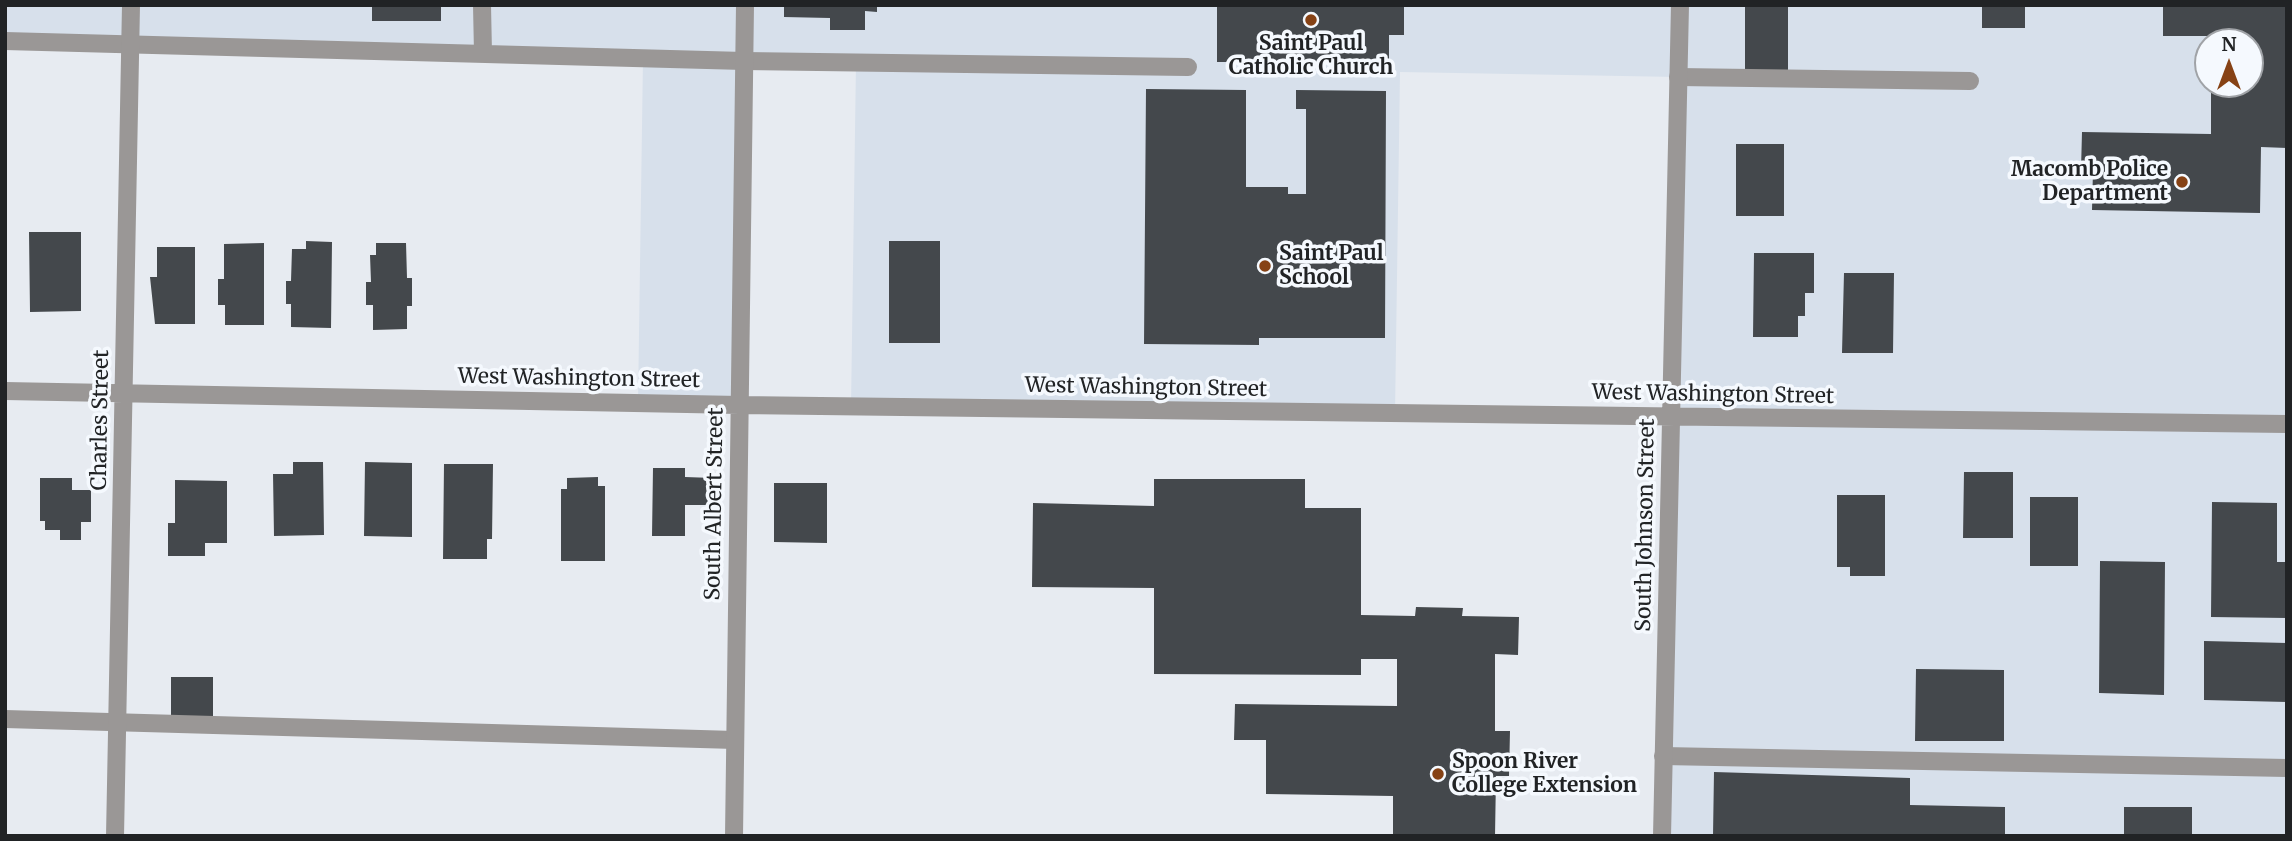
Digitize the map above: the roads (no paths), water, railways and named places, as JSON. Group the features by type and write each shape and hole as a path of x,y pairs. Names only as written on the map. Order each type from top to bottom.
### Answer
{"street":[{"name":"Charles Street","path":"115,836 131,5"},
{"path":"482,5 483,53"},
{"name":"South Albert Street","path":"734,836 745,5"},
{"name":"South Johnson Street","path":"1662,836 1680,5"},
{"path":"5,41 131,42 744,61 1188,67"},
{"path":"1678,77 1970,81"},
{"name":"West Washington Street","path":"5,391 739,405 2287,425"},
{"path":"5,719 735,740"},
{"path":"1663,756 2287,768"}],"place":[{"name":"Saint Paul Catholic Church","path":"1311,20"},
{"name":"Macomb Police Department","path":"2182,182"},
{"name":"Saint Paul School","path":"1265,266"},
{"name":"Spoon River College Extension","path":"1438,774"}]}
